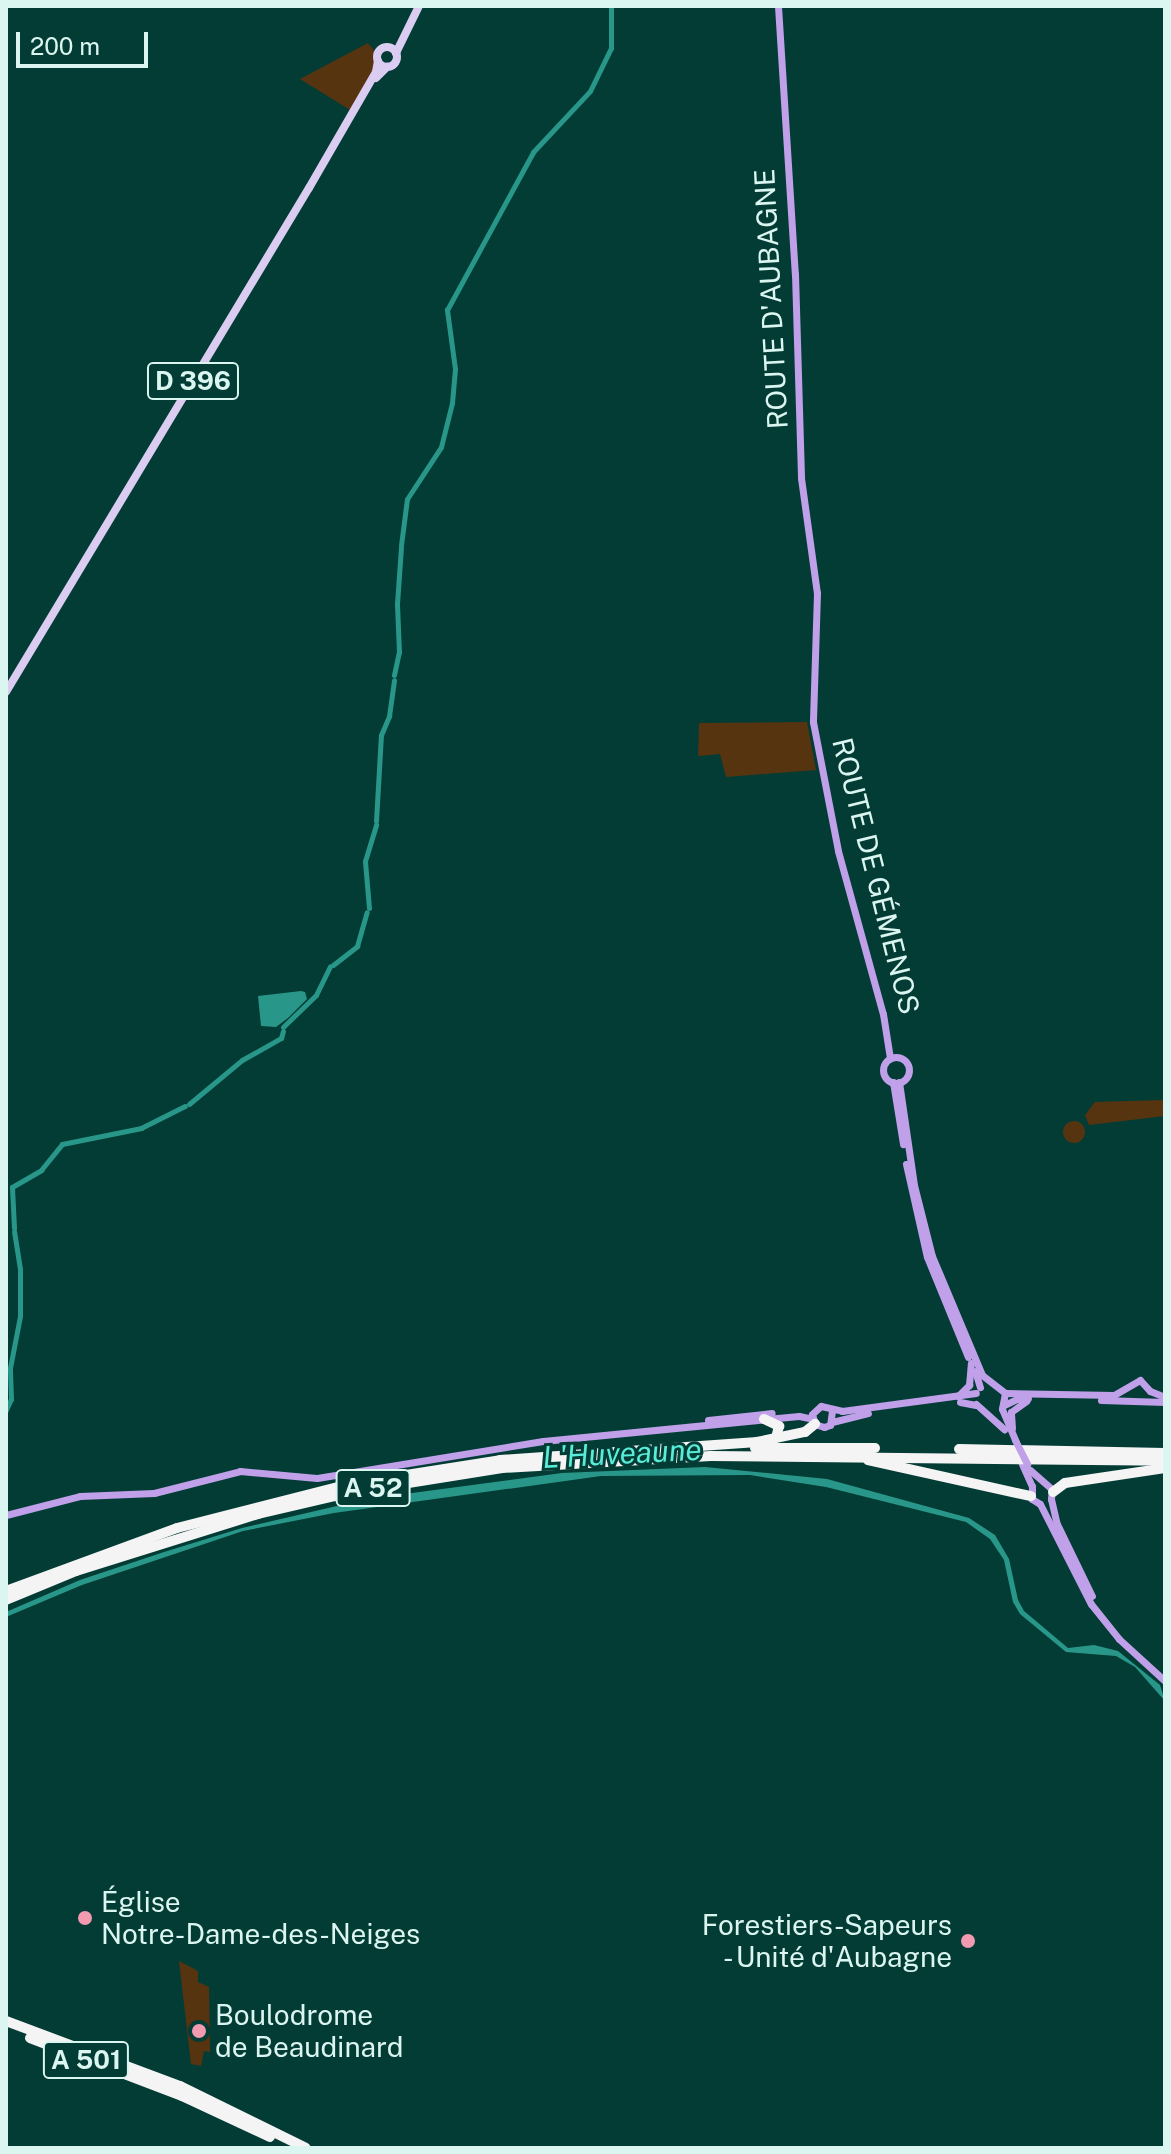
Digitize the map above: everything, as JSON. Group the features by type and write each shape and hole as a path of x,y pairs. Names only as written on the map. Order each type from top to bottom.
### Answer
{"highway":[{"path":"641,1449 776,1438 805,1432 814,1418"},
{"path":"764,1419 779,1426 776,1438"},
{"name":"A 52","path":"6,1591 177,1528 349,1484 500,1460 641,1449 796,1447 1165,1453"},
{"path":"755,1455 878,1461 1032,1491"},
{"name":"A 52","path":"6,1600 76,1571 181,1536 352,1492 502,1468 612,1459 755,1455 1165,1461"},
{"path":"1052,1496 1065,1483 1165,1468"},
{"name":"A 501","path":"6,2021 180,2086 306,2148"},
{"name":"A 501","path":"6,2029 182,2096 291,2148"}],"main road":[{"path":"402,34 379,51 378,61 387,67 395,63 402,34 419,6"},
{"name":"ROUTE D'AUBAGNE","path":"778,6 801,478 807,515"},
{"path":"387,48 396,53"},
{"name":"D 396","path":"309,188 376,72 378,61"},
{"name":"D 396","path":"6,692 379,73 387,67"},
{"name":"ROUTE DE GÉMENOS","path":"807,515 817,593 814,722 841,853 895,1057"},
{"path":"895,1057 909,1070 896,1082 885,1077 883,1070 895,1057"},
{"path":"896,1082 924,1249 941,1299 971,1363 978,1390 976,1405"},
{"path":"896,1082 914,1185 932,1256 982,1375 1005,1393 1111,1396 1127,1389"},
{"path":"814,1418 821,1406 832,1411 958,1396 969,1385 971,1363"},
{"path":"1129,1399 1127,1389 1130,1383 1140,1380 1148,1395 1165,1399"},
{"path":"948,1399 991,1383"},
{"path":"1005,1393 1003,1407 1012,1440"},
{"path":"990,1414 1017,1399 1129,1399 1140,1403 1148,1395"},
{"path":"1012,1440 1011,1412 1018,1404 1031,1398"},
{"path":"6,1515 80,1496 154,1493 240,1471 317,1478 482,1449 670,1427 799,1416 814,1418 824,1427 850,1415 966,1401 1000,1422 1012,1440 1024,1464 1032,1491 1091,1604 1128,1647 1165,1681"},
{"path":"832,1411 832,1422"},
{"path":"670,1427 733,1416 814,1418"},
{"path":"1024,1464 1041,1481 1051,1486 1057,1524 1089,1590 1128,1647"},
{"path":"1032,1491 1041,1481"},
{"path":"1040,1504 1052,1496"}],"shaded area":[{"path":"368,43 375,52 375,68 350,110 300,79"},
{"path":"807,722 816,770 726,777 720,754 698,756 699,723"},
{"path":"305,992 307,999 288,1018 276,1027 261,1026 258,996"},
{"path":"1165,1100 1165,1116 1089,1125 1085,1115 1095,1102"},
{"path":"1074,1121 1082,1124 1085,1132 1082,1140 1074,1143 1066,1140 1063,1132 1066,1124"},
{"path":"705,1467 827,1479 969,1518 995,1535 1009,1559 1018,1600 1024,1611 1068,1648 1094,1645 1118,1651 1160,1685 1165,1701 1135,1667 1116,1656 1066,1652 1020,1614 1013,1602 1004,1560 990,1539 966,1522 826,1487 750,1475 601,1476 334,1513 243,1531 82,1585 6,1617 6,1612 80,1580 164,1552 242,1528 367,1499 562,1473"},
{"name":"Boulodrome de Beaudinard","path":"179,1961 198,1971 198,1982 209,1987 210,2052 204,2051 201,2066 191,2064"}],"waterway":[{"path":"401,545 407,499 441,447 452,403 455,369 447,310 533,152 590,91 611,48 611,6"},
{"path":"394,675 399,652 397,604 401,547"},
{"path":"376,821 381,735 389,716 394,680"},
{"path":"369,908 365,861 376,825"},
{"path":"333,965 357,946 367,912"},
{"path":"283,1027 316,995 330,966"},
{"path":"189,1104 242,1060 281,1038 283,1031"},
{"path":"14,1228 12,1187 41,1170 62,1144 141,1128 185,1106"},
{"path":"6,1410 11,1399 10,1368 20,1316 20,1269 14,1231"}],"place":[{"name":"Église Notre-Dame-des-Neiges","path":"85,1918"},
{"name":"Forestiers-Sapeurs - Unité d'Aubagne","path":"968,1941"},
{"name":"Boulodrome de Beaudinard","path":"199,2031"}],"water label":[{"name":"L'Huveaune","path":"622,1453"}]}
